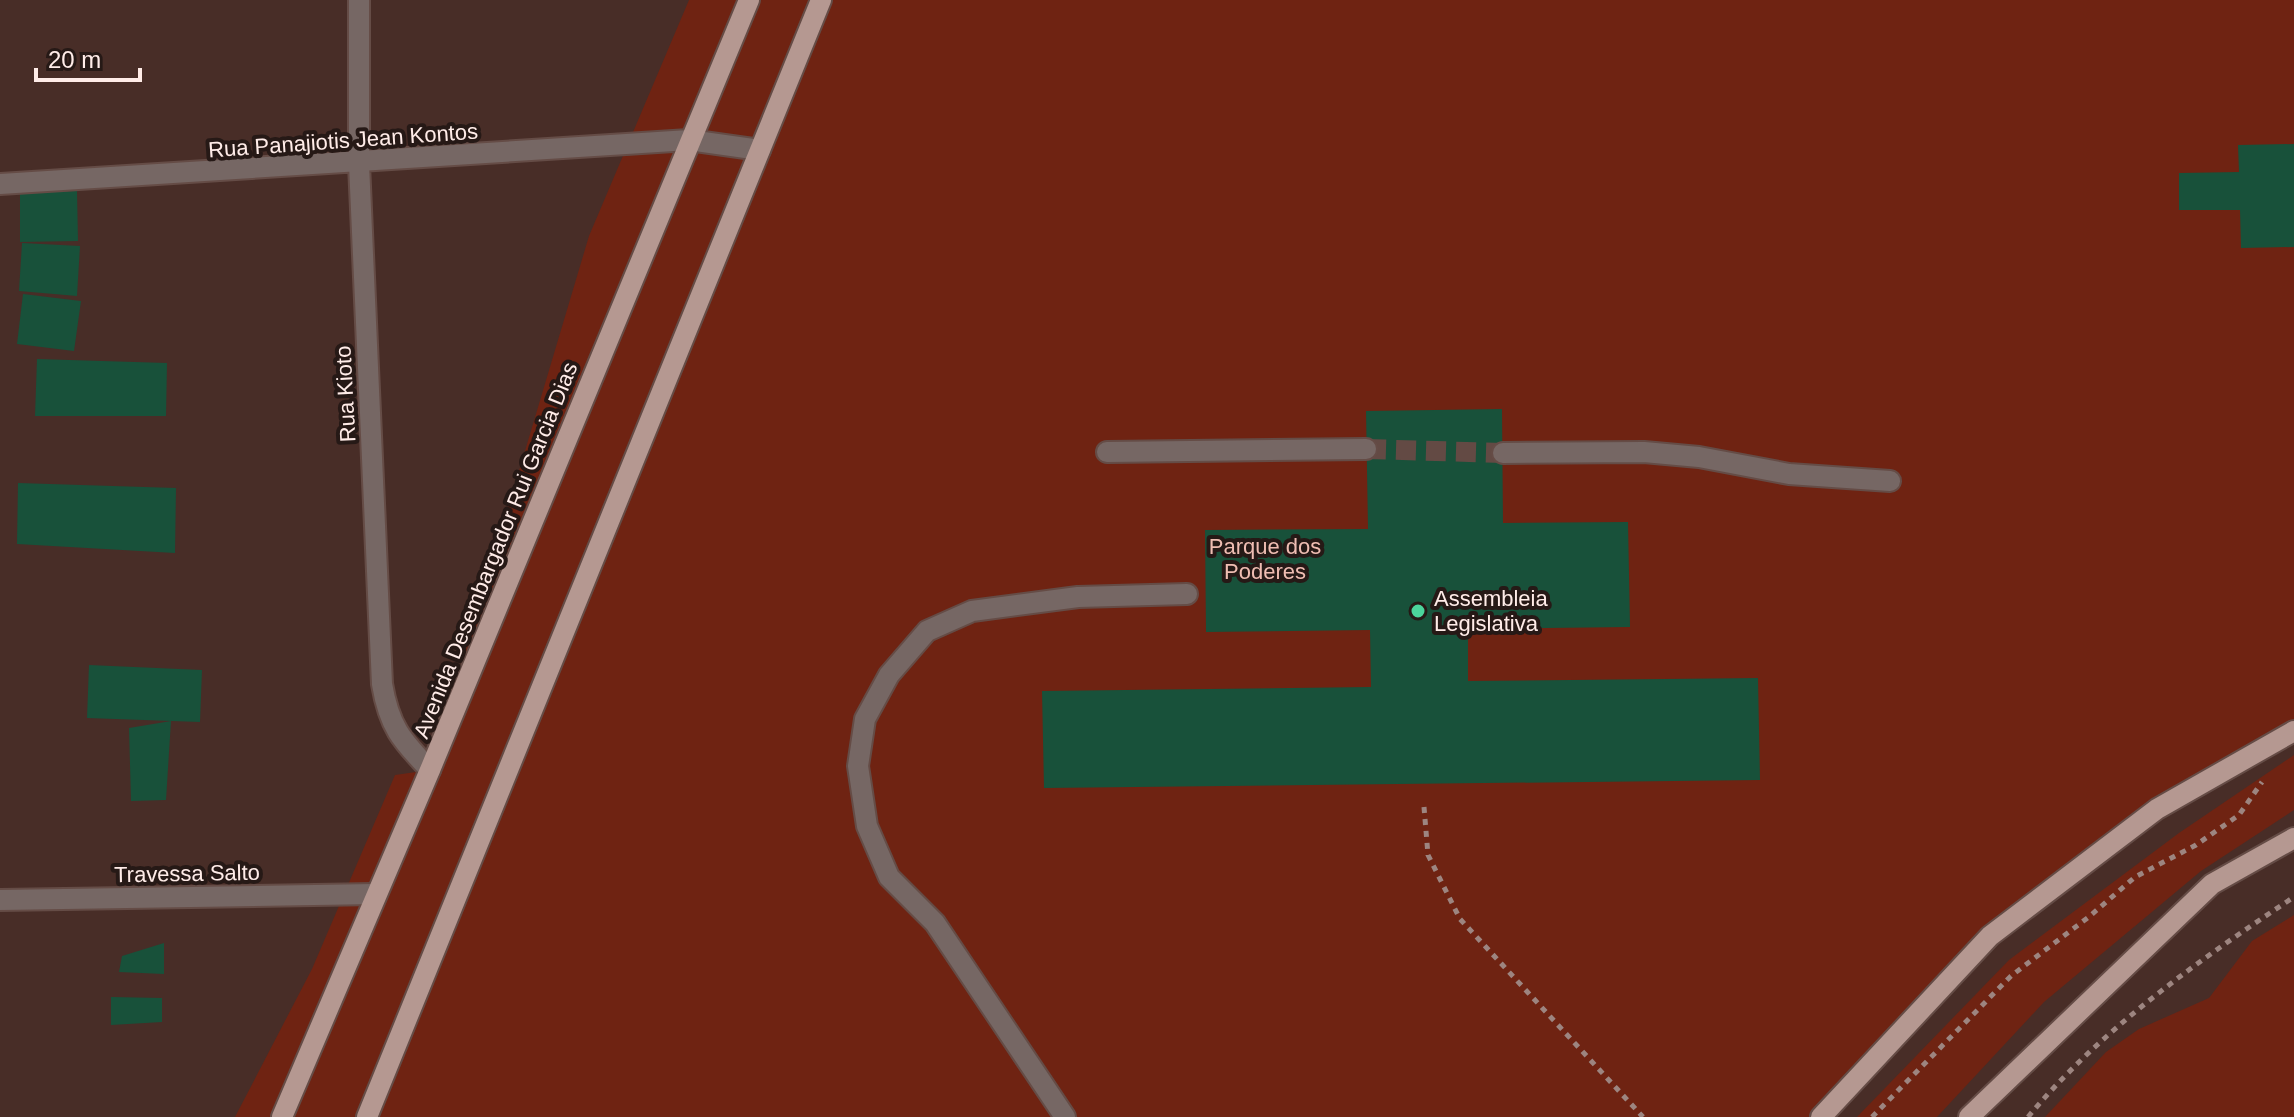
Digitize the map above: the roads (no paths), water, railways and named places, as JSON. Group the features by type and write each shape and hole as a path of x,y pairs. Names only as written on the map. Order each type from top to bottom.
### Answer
{"main road":[{"name":"Avenida Desembargador Rui Garcia Dias","path":"282,1117 430,770 749,0"},
{"path":"367,1117 821,0"},
{"path":"1821,1117 1990,936 2157,809 2294,731"},
{"path":"1969,1117 2212,884 2294,838"}],"street":[{"name":"Rua Kioto","path":"359,0 359,164 382,684 387,716 400,738 430,770"},
{"name":"Rua Panajiotis Jean Kontos","path":"0,184 359,164 689,140 760,150"},
{"path":"1107,452 1366,449"},
{"path":"1503,453 1644,452 1699,457 1789,474 1890,481"},
{"path":"1065,1117 935,923 889,877 867,826 860,781 858,766 865,719 889,675 927,631 972,611 1078,597 1187,594"},
{"name":"Travessa Salto","path":"0,900 375,894"}],"tunnel":[{"path":"1366,449 1503,453"}],"place":[{"name":"Assembleia Legislativa","path":"1418,611"}],"park label":[{"name":"Parque dos Poderes","path":"1265,558"}]}
